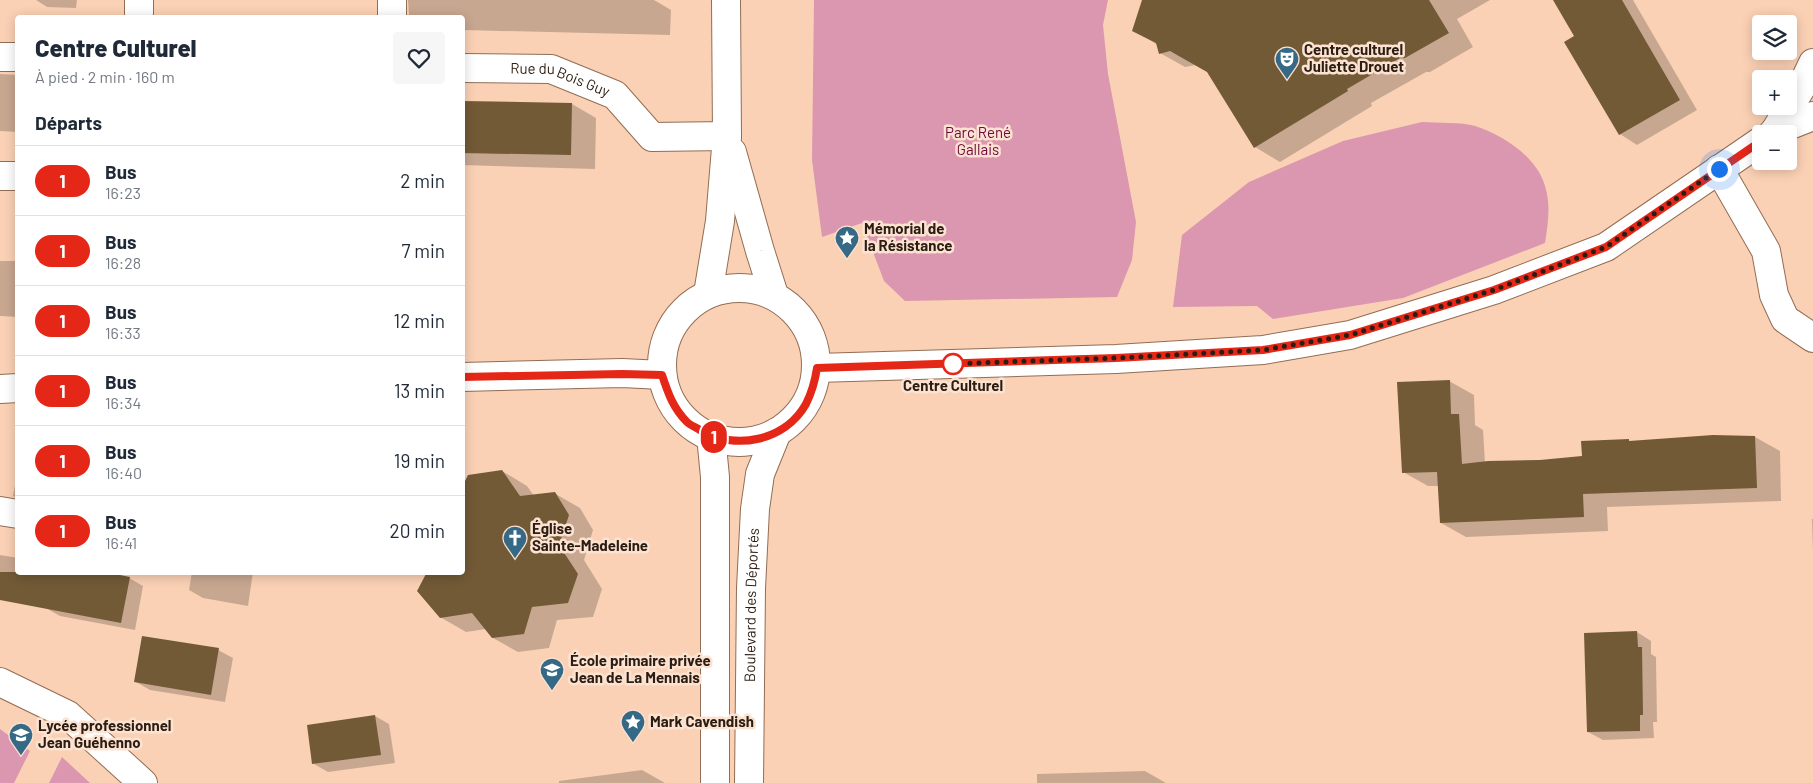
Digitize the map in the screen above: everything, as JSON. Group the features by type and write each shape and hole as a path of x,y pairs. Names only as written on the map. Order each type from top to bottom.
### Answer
{"street":[{"path":"392,0 392,15"},
{"path":"708,294 720,221 727,136 726,0"},
{"path":"0,57 15,57"},
{"path":"1776,125 1801,88 1813,63"},
{"name":"Rue du Bois Guy","path":"465,68 552,69 615,95 652,137 727,136"},
{"path":"1792,125 1813,116"},
{"path":"727,136 774,295"},
{"path":"817,368 1116,358 1263,350 1350,335 1494,290 1606,247 1752,147"},
{"path":"1719,169 1766,251 1774,295 1785,319 1813,338"},
{"path":"0,176 15,176"},
{"path":"742,287 774,295 798,313 812,338 817,368 814,387 805,405 793,421 777,432 755,440 733,442 711,436 688,422 670,401 662,375 663,350 672,326 687,307 708,294 742,287"},
{"path":"465,377 662,375"},
{"path":"0,389 15,388"},
{"name":"Boulevard des Déportés","path":"749,783 751,588 755,509 760,474 777,432"},
{"path":"711,436 715,477 716,783"},
{"path":"0,511 15,514"},
{"path":"0,682 68,715 143,783"}],"green space":[{"name":"Parc René Gallais","path":"814,0 1108,0 1103,25 1108,74 1136,222 1132,260 1117,297 905,301 884,281 862,223 822,237 812,160"},
{"path":"1422,122 1456,123 1475,126 1497,135 1518,148 1541,175 1547,193 1548,214 1545,243 1403,298 1273,319 1257,306 1173,307 1182,235 1249,182 1343,141"},
{"path":"0,729 30,751 14,783 0,783"},
{"path":"62,757 90,783 49,783"}],"building":[{"name":"Centre culturel Juliette Drouet","path":"1142,0 1429,0 1449,33 1405,58 1400,58 1347,89 1348,91 1254,148 1207,72 1170,51 1159,54 1156,43 1132,31"},
{"path":"1553,0 1622,0 1680,100 1619,135 1564,42 1574,36"},
{"path":"465,101 572,103 571,155 465,153"},
{"path":"1450,380 1451,414 1459,414 1462,464 1582,456 1581,441 1629,439 1629,441 1713,435 1755,436 1757,488 1583,494 1584,517 1440,523 1437,472 1402,473 1397,382"},
{"name":"Église Sainte-Madeleine","path":"502,470 520,496 555,492 569,515 559,545 578,574 568,603 532,607 524,634 492,638 472,613 440,618 417,591 425,575 465,575 465,481 468,475"},
{"path":"0,572 15,572 15,575 120,575 130,577 121,623 0,600"},
{"path":"1637,631 1638,647 1642,647 1643,715 1640,715 1640,731 1587,732 1584,633"},
{"path":"142,636 219,648 211,695 134,682"},
{"path":"375,715 381,755 312,764 307,725"}],"bus line":[{"name":"1","path":"465,377 662,375 670,401 688,422 711,436 733,442 755,440 777,432 793,421 805,405 814,387 817,368 1116,358 1263,350 1350,335 1494,290 1606,247 1752,147"}],"place":[{"name":"Centre culturel Juliette Drouet","path":"1287,80"},
{"name":"Mémorial de la Résistance","path":"847,259"},
{"name":"Centre Culturel","path":"953,364"},
{"name":"Église Sainte-Madeleine","path":"515,559"},
{"name":"École primaire privée Jean de La Mennais","path":"552,691"},
{"name":"Mark Cavendish","path":"633,743"},
{"name":"Lycée professionnel Jean Guéhenno","path":"21,756"}],"route":[{"path":"953,364 948,364 1263,350 1350,335 1494,290 1606,247 1719,169"}]}
